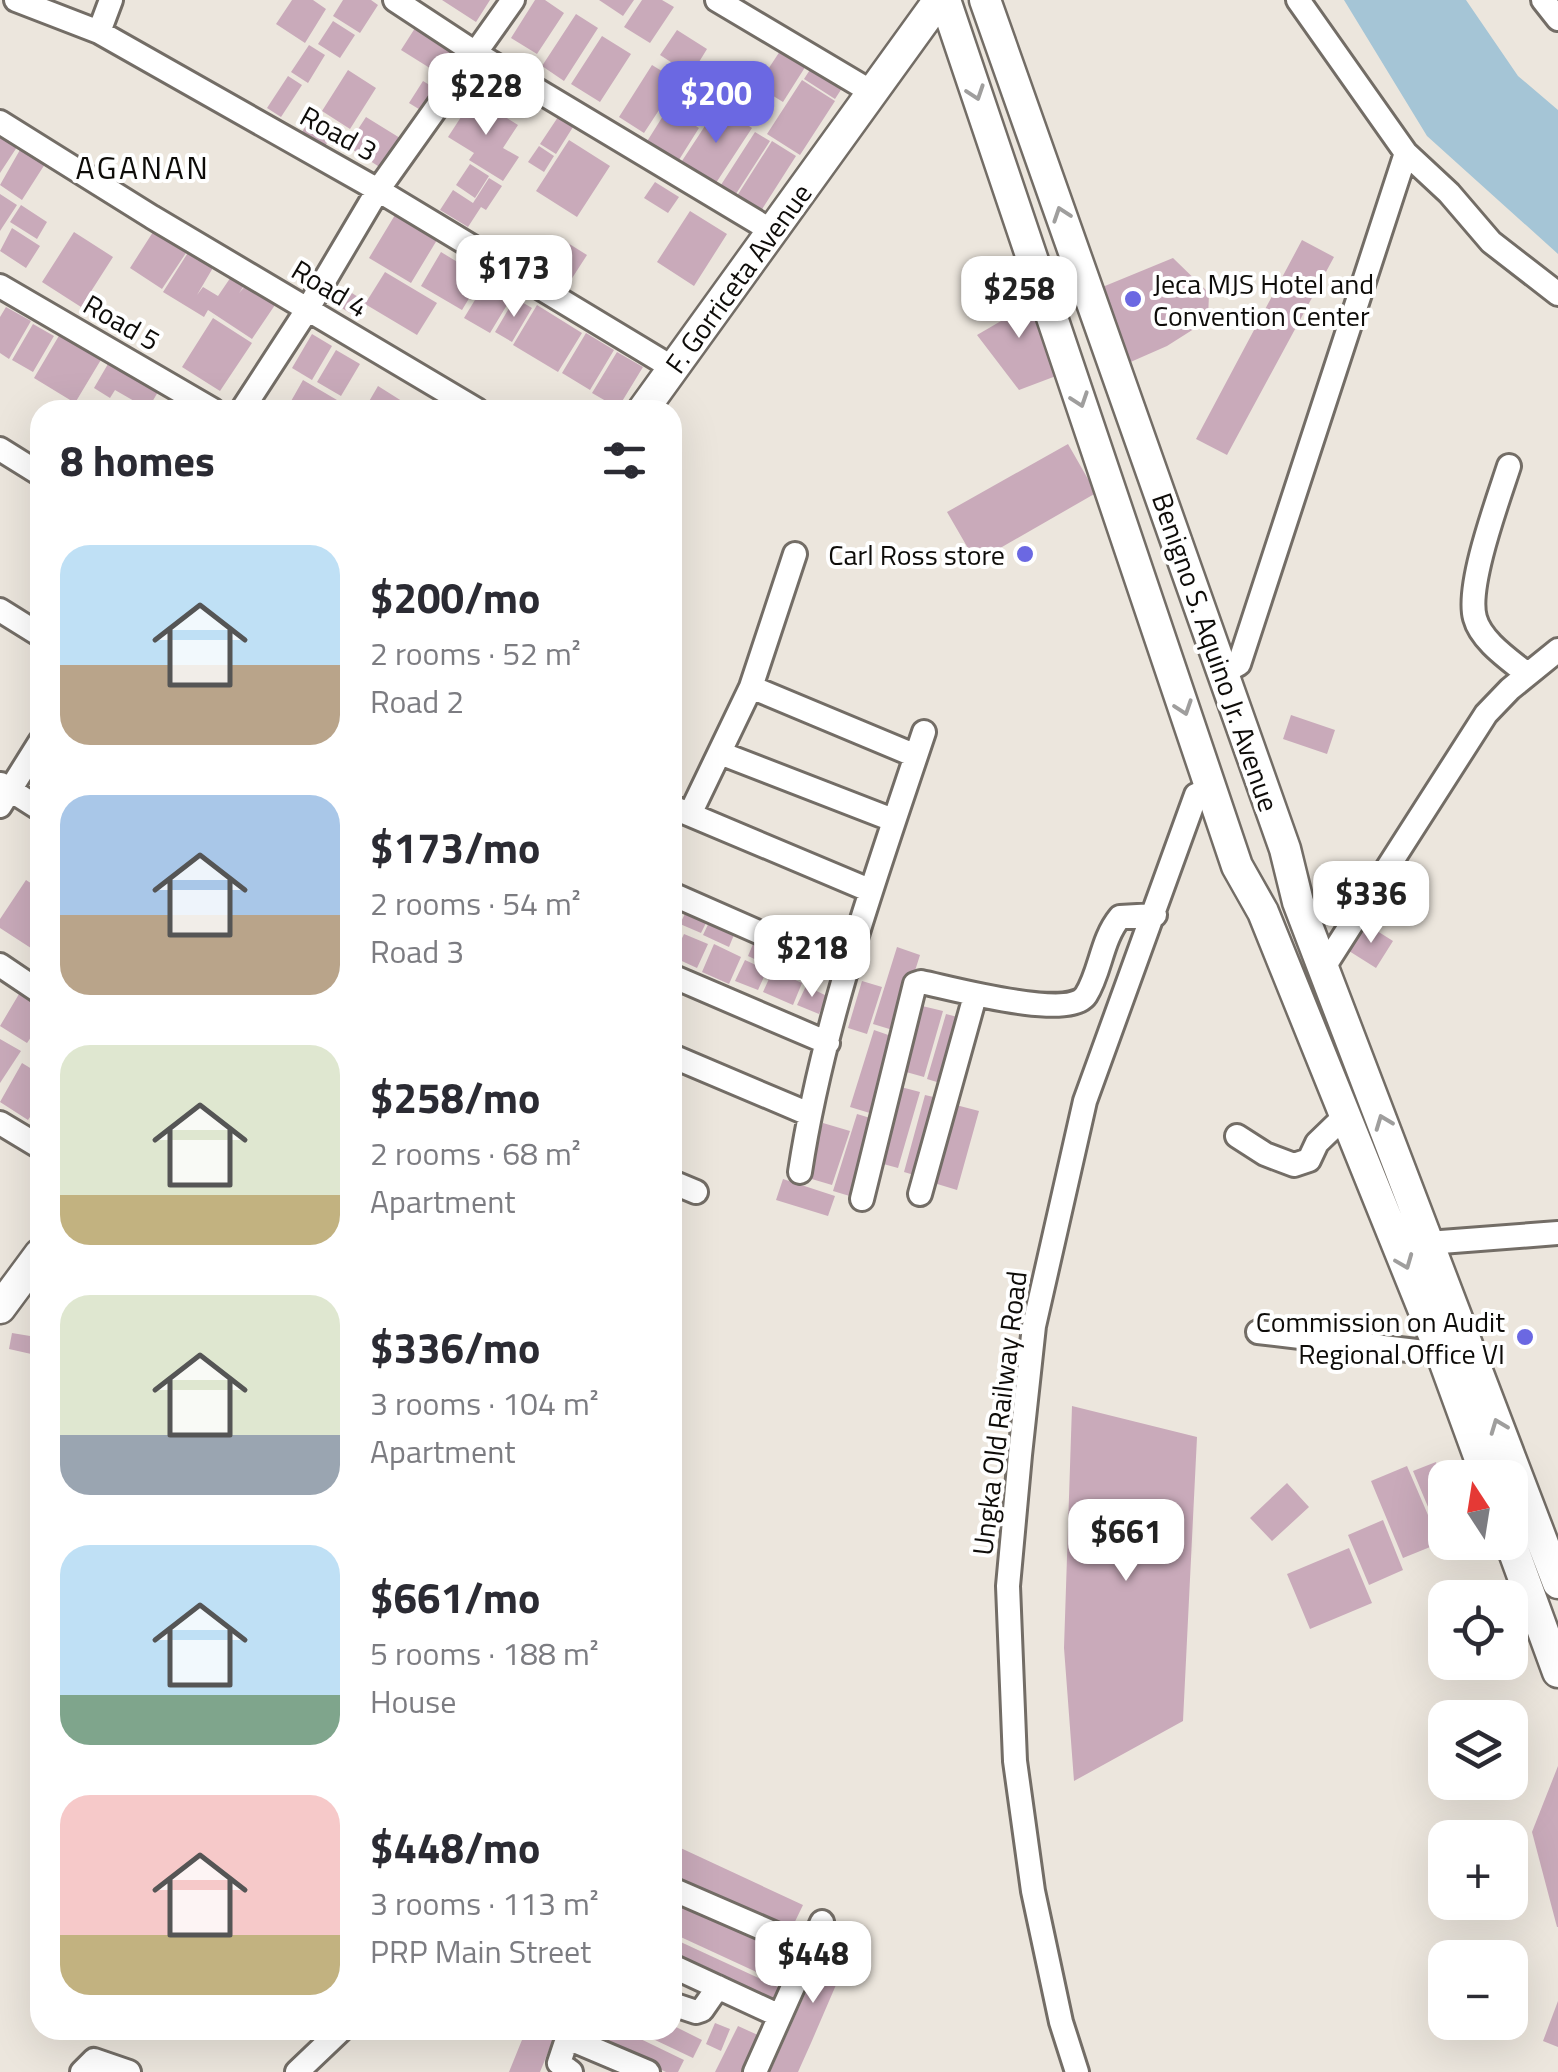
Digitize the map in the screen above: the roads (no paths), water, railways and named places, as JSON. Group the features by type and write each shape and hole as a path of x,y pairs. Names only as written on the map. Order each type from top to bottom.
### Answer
{"main road":[{"name":"F. Gorriceta Avenue","path":"650,400 870,92 942,0"},
{"name":"Benigno S. Aquino Jr. Avenue","path":"942,0 1237,866 1264,912 1346,1115 1452,1357 1558,1583"},
{"name":"Benigno S. Aquino Jr. Avenue","path":"986,0 1285,849 1298,902 1428,1243 1452,1357 1482,1460"},
{"path":"911,36 924,22 938,18 956,32"},
{"path":"1061,344 1071,355 1090,358 1102,345 1103,332"},
{"path":"1290,981 1324,967"},
{"path":"4,1294 30,1265"},
{"path":"1517,1560 1558,1672"}],"street":[{"name":"Road 3","path":"16,0 98,32 378,190 674,368"},
{"path":"98,32 111,0"},
{"path":"395,0 477,54 772,232"},
{"path":"248,400 378,190 513,0"},
{"path":"717,0 870,92"},
{"path":"1298,0 1406,153 1449,193 1491,242 1558,294"},
{"path":"1543,0 1558,19"},
{"name":"Road 4","path":"0,122 460,400"},
{"path":"1223,674 1238,664 1406,153"},
{"name":"Road 5","path":"0,286 196,400"},
{"path":"0,449 30,468"},
{"path":"1509,466 1478,573 1474,616 1500,651 1527,674"},
{"path":"682,809 720,753 751,687 795,554"},
{"path":"0,610 30,628"},
{"path":"1324,967 1486,714 1558,650"},
{"path":"751,687 916,756"},
{"path":"800,1172 809,1114 869,890 924,732"},
{"path":"720,753 893,820"},
{"path":"30,756 3,793 30,805"},
{"name":"Ungka Old Railway Road","path":"1077,2072 1061,2022 1030,1873 1015,1761 1008,1586 1032,1344 1085,1101 1196,795 1211,788"},
{"path":"682,810 869,890"},
{"path":"682,898 847,971"},
{"path":"862,1198 915,984 967,991 975,996 1067,1006 1080,1003 1111,928 1120,918 1155,915"},
{"path":"0,965 30,985"},
{"path":"682,980 828,1043"},
{"path":"920,1194 975,996"},
{"path":"682,1060 809,1114"},
{"path":"1237,1136 1265,1154 1294,1165 1310,1160 1317,1144 1346,1115"},
{"path":"0,1123 30,1141"},
{"path":"682,1186 696,1192"},
{"path":"1428,1243 1558,1233"},
{"path":"1258,1332 1452,1357"},
{"path":"682,1893 810,1949"},
{"path":"755,2072 822,1922"},
{"path":"682,1971 780,2016"},
{"path":"682,2007 702,2010 718,1988"},
{"path":"297,2072 331,2040"},
{"path":"571,2072 559,2064 570,2041 648,2072"},
{"path":"82,2072 94,2060 129,2072"}],"water":[{"path":"1344,0 1466,0 1518,76 1558,110 1558,254 1427,136"}],"place":[{"name":"Jeca MJS Hotel and Convention Center","path":"1133,299"},
{"name":"Carl Ross store","path":"1025,554"},
{"name":"Commission on Audit Regional Office VI","path":"1525,1337"}],"district":[{"name":"AGANAN","path":"143,167"}]}
